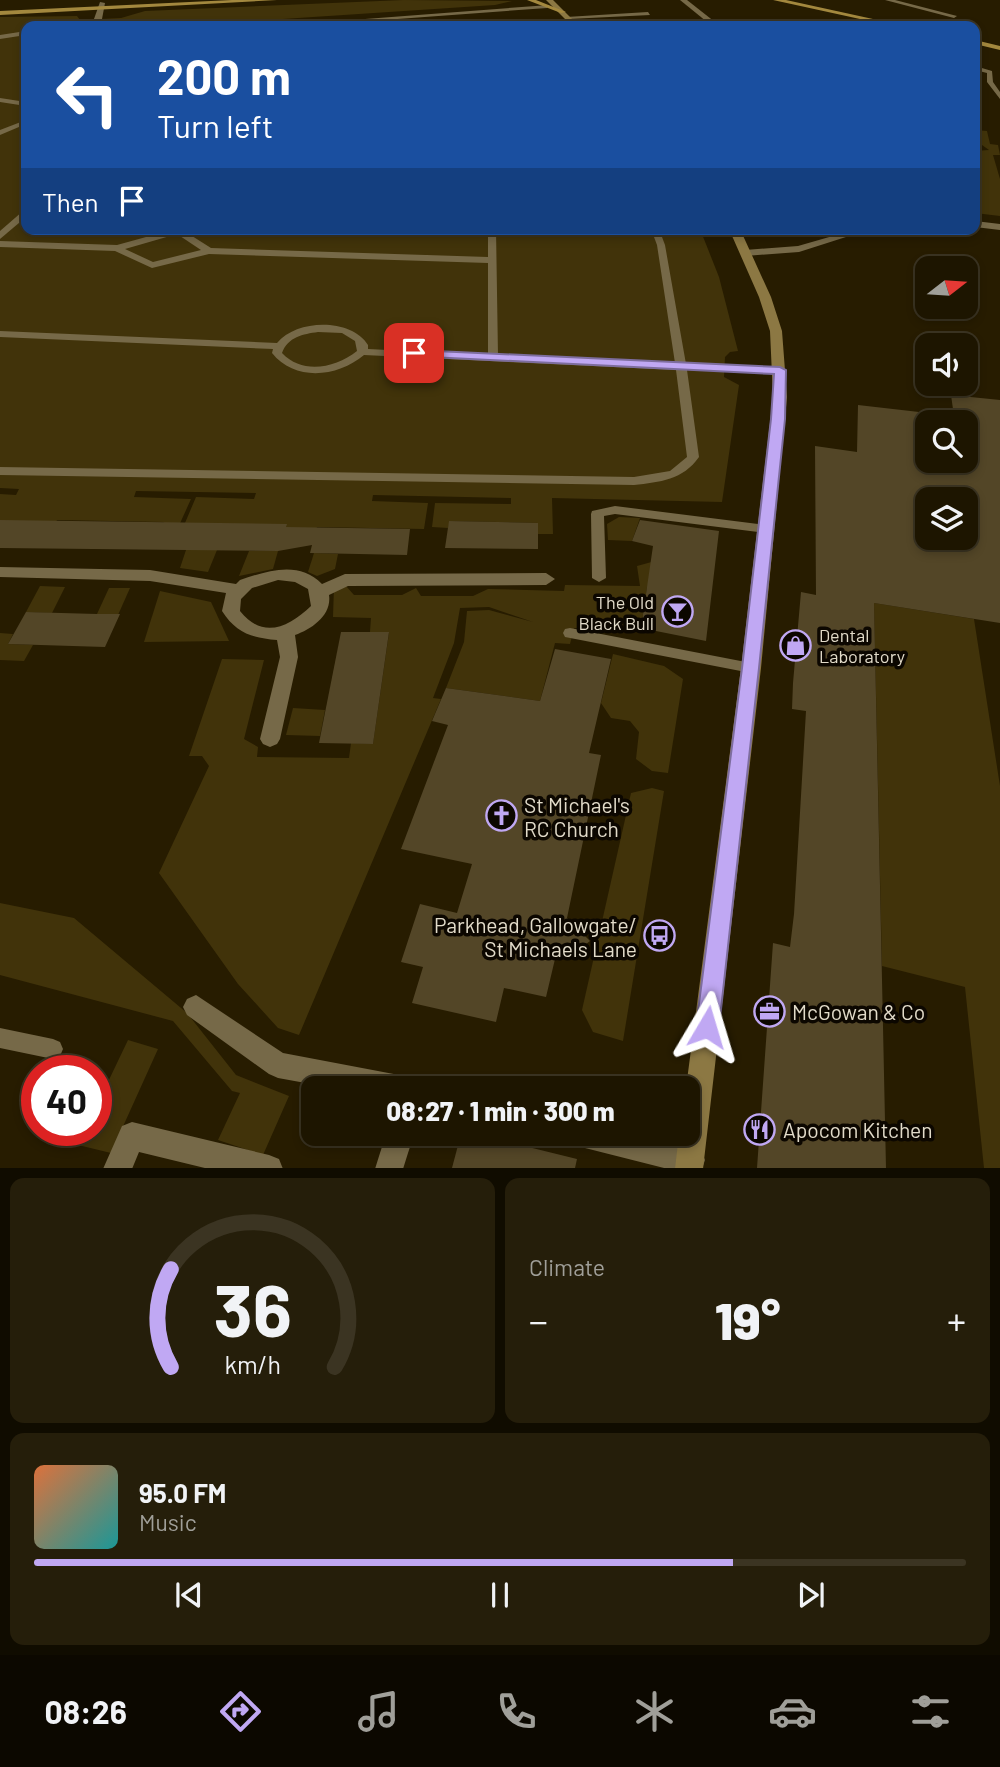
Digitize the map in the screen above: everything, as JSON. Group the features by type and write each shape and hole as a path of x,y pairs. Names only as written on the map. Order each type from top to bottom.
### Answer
{"main road":[{"path":"0,13 176,0"},
{"path":"0,7 274,0"},
{"path":"530,0 548,3 566,14"},
{"path":"776,0 877,21"},
{"path":"980,43 1000,48"}],"street":[{"path":"566,0 566,14 572,21"},
{"path":"683,0 710,21"},
{"path":"336,21 548,3"},
{"path":"98,19 101,6"},
{"path":"685,12 698,11"},
{"path":"566,14 648,13"},
{"path":"627,1146 690,1164 751,668 780,397 780,370 779,348 771,314 737,235"},
{"path":"0,572 162,577 217,584 238,590"},
{"path":"291,574 314,584 320,592 320,608 297,628 262,633 242,627 233,619 231,600 238,590 262,577 291,574"},
{"path":"320,592 344,580 546,579"},
{"path":"270,739 289,657 285,631"},
{"path":"196,1007 278,1065 336,1076"},
{"path":"117,1168 132,1136 269,1168"},
{"path":"388,1168 396,1146"}],"lane":[{"path":"888,0 954,16"},
{"path":"94,21 98,19"},
{"path":"0,37 21,34"},
{"path":"980,69 990,72 990,82 1000,97"},
{"path":"990,82 1000,83"},
{"path":"0,100 21,103"},
{"path":"0,133 21,124"},
{"path":"0,236 21,217"},
{"path":"980,225 1000,227"},
{"path":"0,244 117,247 160,235"},
{"path":"185,235 209,251"},
{"path":"492,235 493,356"},
{"path":"0,471 654,479 682,470 692,457 681,364 657,235"},
{"path":"745,253 799,249 847,235"},
{"path":"117,247 152,265 209,251 491,260"},
{"path":"362,352 360,339 343,330 331,329 293,335 279,346 277,353 290,365 317,370 345,364 362,352 780,370"},
{"path":"0,334 279,346"},
{"path":"599,578 597,514 615,510 766,529"},
{"path":"570,633 751,668"},
{"path":"0,1038 53,1049"}],"shaded area":[{"path":"404,0 512,1 495,5 275,21 21,21 21,235 702,235 719,277 738,351 730,352 725,357 724,377 739,385 722,502 552,498 553,534 538,534 538,523 450,521 448,528 432,527 435,503 511,504 511,498 373,495 372,501 428,503 424,529 317,527 314,535 182,530 196,497 254,499 256,493 136,491 134,497 191,499 177,530 163,522 57,520 48,536 0,520 0,494 16,495 19,489 0,488 0,17 77,16 80,20 121,18 145,11"},
{"path":"980,130 987,131 990,144 998,145 1000,155 993,155 1000,179 1000,216 980,214 980,151 989,150 980,144"},
{"path":"619,517 640,518 632,541 608,540 607,524"},
{"path":"186,550 217,550 208,572 180,568"},
{"path":"249,551 278,551 273,569 239,576"},
{"path":"314,553 338,554 335,569 317,576 308,572"},
{"path":"666,558 647,587 641,628 574,628 570,644 555,643 540,701 446,688 464,642 467,611 489,610 533,622 489,607 460,608 454,643 433,698 441,699 299,1035 278,1028 238,984 159,873 209,766 202,756 189,756 222,659 264,660 244,739 258,747 257,757 349,758 351,743 373,744 389,633 370,632 371,618 333,617 334,586 346,586 354,595 402,595 416,588 421,596 473,596 488,589 564,591 565,585 640,586 637,566"},
{"path":"40,586 65,587 52,613 26,612"},
{"path":"109,588 130,588 118,615 97,614"},
{"path":"160,591 211,602 229,641 144,642"},
{"path":"874,603 974,619 1000,786 1000,1168 984,1168 965,987 882,966"},
{"path":"0,633 13,634 8,644 33,645 24,661 0,660"},
{"path":"613,654 664,666 683,679 668,773 652,771 636,759 639,732 630,721 611,718 601,703"},
{"path":"293,708 325,710 320,736 286,735"},
{"path":"652,788 664,791 623,1041 593,1032 582,1010 631,793"},
{"path":"0,903 74,918 187,1013 236,1075 289,1096 263,1155 218,1140 240,1093 232,1091 173,1021 0,975"},
{"path":"128,1040 158,1049 111,1153 82,1146 112,1146 112,1074"}],"building":[{"path":"951,396 1000,400 1000,623 874,603 886,1168 757,1168 773,943 790,947 794,914 806,711 792,709 793,683 801,592 816,595 815,446 857,452 858,405 915,412 915,473 978,473 978,410 953,410"},
{"path":"0,520 287,524 286,527 410,529 407,555 310,553 312,545 278,551 0,548"},
{"path":"640,520 719,531 706,641 641,628 653,546 632,541"},
{"path":"449,521 538,523 538,549 445,548"},
{"path":"26,612 120,614 105,647 8,644"},
{"path":"341,632 389,632 373,744 319,743"},
{"name":"St Michael's RC Church","path":"555,649 611,659 589,753 601,755 567,918 590,941 577,951 555,959 546,997 504,988 496,1022 412,1003 423,967 401,962 420,904 457,913 472,864 401,849 448,725 432,721 446,688 540,701"},
{"path":"458,1146 524,1146 577,1159 575,1168 452,1168"}],"place":[{"name":"The Old Black Bull","path":"677,612"},
{"name":"Dental Laboratory","path":"796,645"},
{"name":"St Michael's RC Church","path":"501,816"},
{"name":"Parkhead, Gallowgate/ St Michaels Lane","path":"660,936"},
{"name":"McGowan & Co","path":"769,1011"},
{"name":"Apocom Kitchen","path":"760,1129"}],"route":[{"path":"414,353 780,370 778,419 751,668 707,1027"}]}
